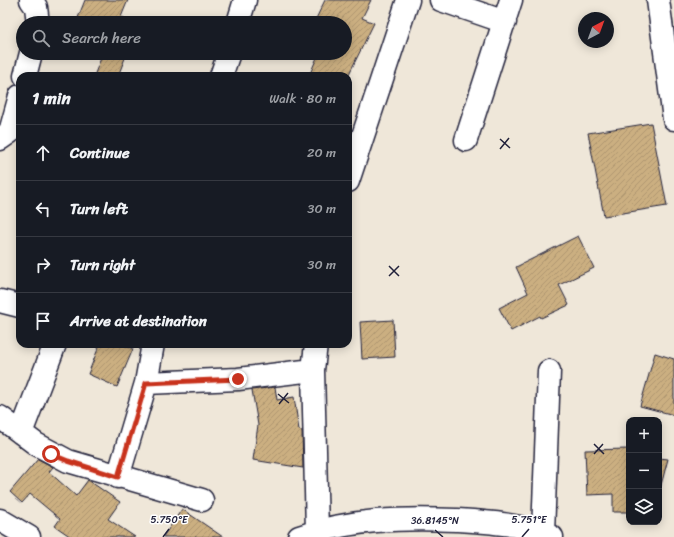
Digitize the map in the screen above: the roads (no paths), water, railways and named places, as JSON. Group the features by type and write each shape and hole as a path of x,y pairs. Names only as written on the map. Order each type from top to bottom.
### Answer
{"street":[{"path":"31,0 36,7 37,16"},
{"path":"240,16 245,0"},
{"path":"352,169 408,0"},
{"path":"441,0 505,22"},
{"path":"466,140 511,0"},
{"path":"658,0 674,119"},
{"path":"26,72 29,60"},
{"path":"222,72 227,60"},
{"path":"0,139 10,132 16,110"},
{"path":"0,301 16,305"},
{"path":"22,433 54,348"},
{"path":"118,477 146,383 152,348"},
{"path":"316,348 313,370 308,534 374,520 424,519 497,524 548,535 549,371"},
{"path":"146,383 238,379 313,370"},
{"path":"0,417 36,444 57,456 118,477 202,500"},
{"path":"0,520 29,537"}]}
